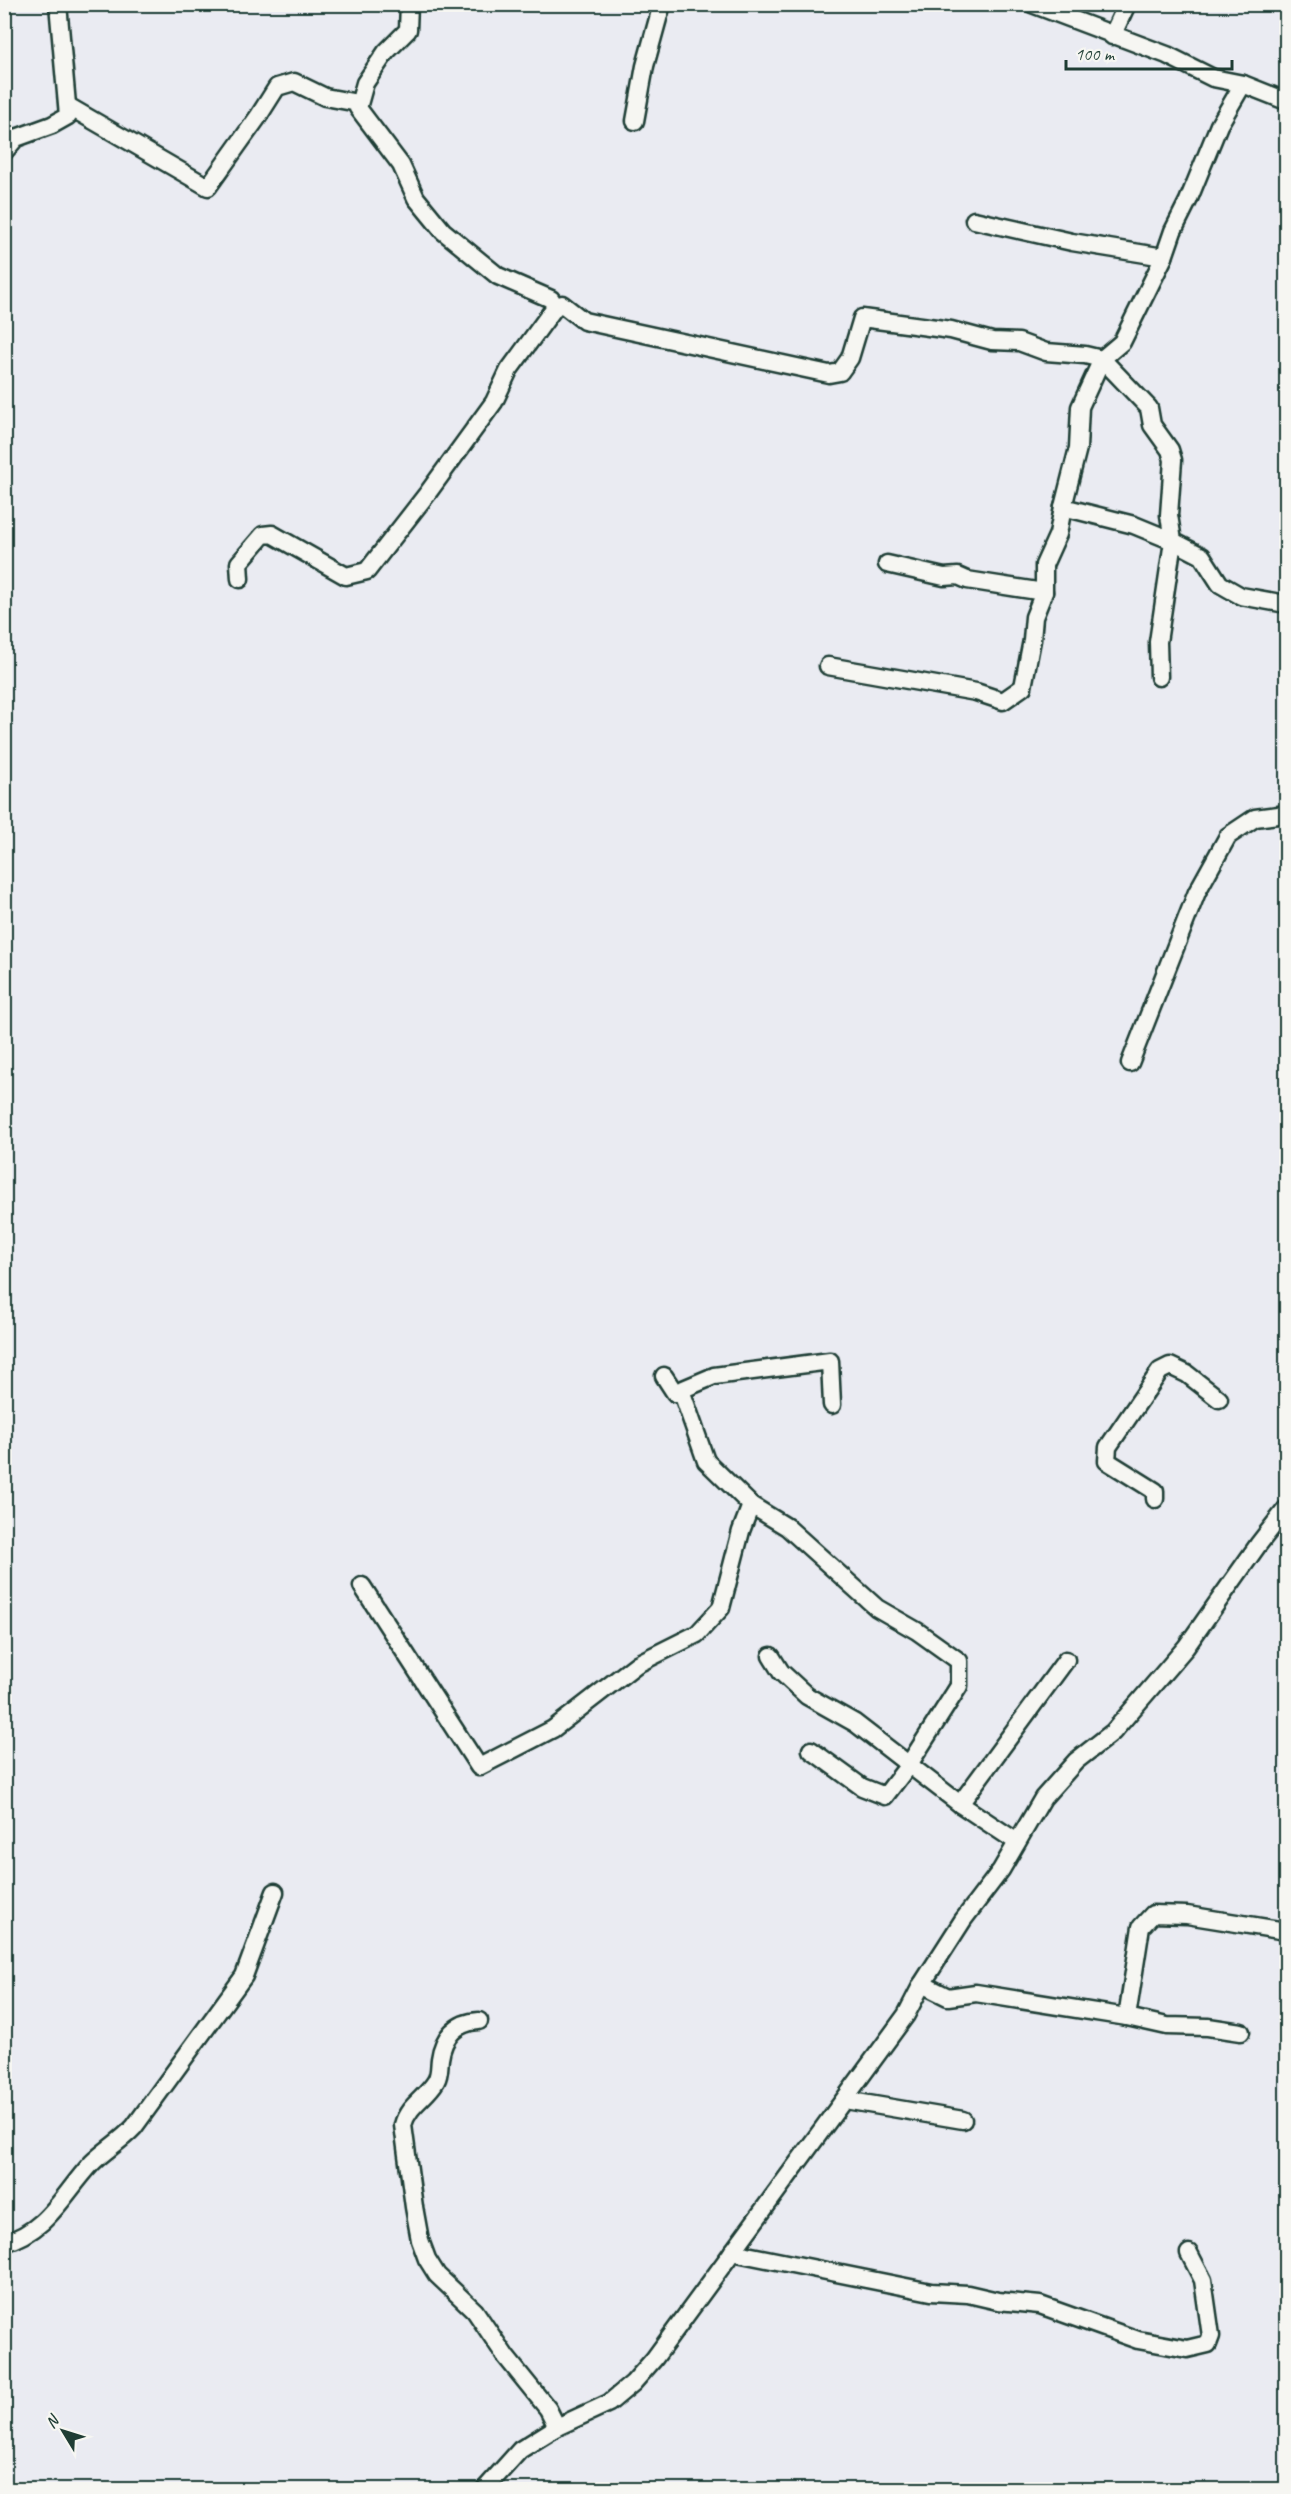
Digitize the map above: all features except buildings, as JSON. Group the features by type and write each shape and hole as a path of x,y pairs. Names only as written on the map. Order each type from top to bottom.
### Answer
{"street":[{"path":"4,152 16,138 52,125 68,116 58,4"},
{"path":"409,4 409,24 406,35 391,47 365,83 358,108 401,165 416,198 443,231 498,276 551,299 555,307"},
{"path":"635,121 645,66 662,4"},
{"path":"1032,4 1182,61 1214,78 1243,84 1287,101"},
{"path":"1112,36 1127,4"},
{"path":"68,106 208,187 277,87 294,82 325,97 358,103"},
{"path":"828,666 976,692 1003,701 1023,687 1034,617 1044,592 1044,565 1058,534 1078,448 1080,407 1102,359 1122,342 1164,257 1219,125 1243,84"},
{"path":"974,220 1072,242 1164,257"},
{"path":"240,579 239,563 262,535 272,534 346,576 366,571 427,494 494,402 509,370 555,307 562,304 584,321 829,374 840,372 850,358 862,318 951,330 992,341 1019,342 1046,352 1086,355 1102,359 1149,408 1152,425 1170,450 1173,460 1169,515 1173,541 1158,642 1159,677"},
{"path":"1063,507 1134,525 1173,541 1202,556 1220,584 1241,596 1287,604"},
{"path":"887,564 944,577 958,576 967,580 1044,592"},
{"path":"1130,1063 1197,892 1228,836 1255,818 1287,814"},
{"path":"664,1376 675,1393 714,1376 830,1361 832,1406"},
{"path":"1155,1499 1155,1491 1107,1461 1108,1447 1160,1371 1170,1366 1187,1374 1219,1399"},
{"path":"681,1390 706,1461 751,1504 787,1527 877,1608 917,1631 959,1661 959,1686 908,1766 885,1796 862,1787 810,1750"},
{"path":"362,1586 479,1767 553,1728 637,1664 697,1635 721,1608 741,1531 751,1504"},
{"path":"484,2490 520,2450 557,2427 609,2403 633,2383 654,2359 906,2014 921,1984 963,1920 1001,1870 1043,1798 1076,1761 1113,1732 1186,1647 1258,1545 1285,1515"},
{"path":"771,1656 781,1672 807,1696 855,1723 908,1766 1017,1842"},
{"path":"960,1804 1066,1660"},
{"path":"4,2243 22,2238 40,2225 92,2163 122,2140 134,2127 244,1976 275,1892"},
{"path":"1127,2017 1141,1927 1153,1914 1187,1916 1287,1931"},
{"path":"921,1984 948,1997 976,1993 1127,2017 1167,2026 1208,2027 1241,2032"},
{"path":"479,2021 463,2024 448,2035 444,2041 436,2081 406,2114 403,2125 420,2240 427,2259 437,2275 475,2311 506,2357 548,2409 557,2427"},
{"path":"845,2100 963,2120"},
{"path":"732,2252 931,2292 968,2294 998,2301 1040,2305 1138,2340 1187,2349 1208,2344 1211,2336 1203,2280 1189,2253"}]}
